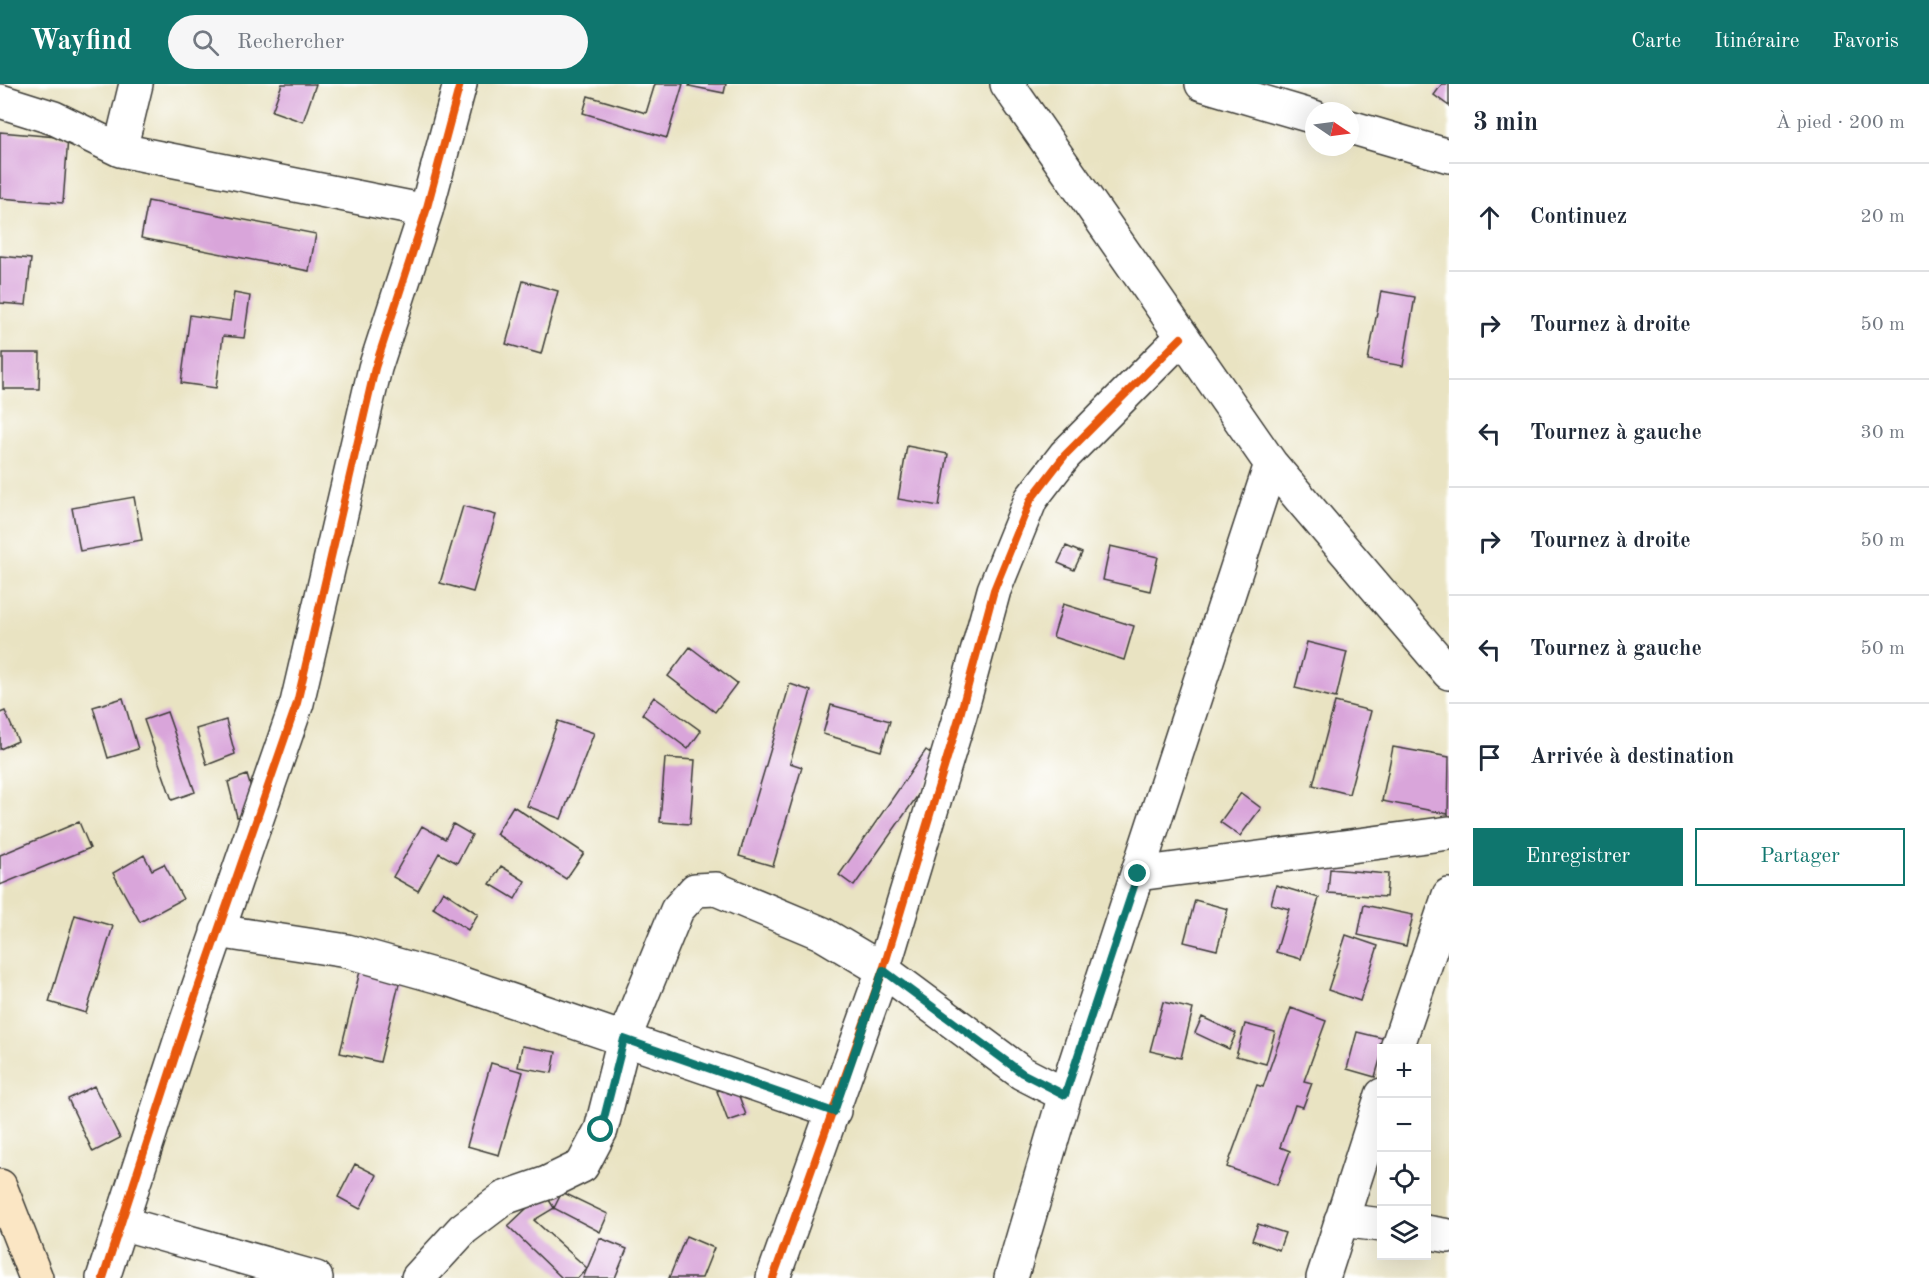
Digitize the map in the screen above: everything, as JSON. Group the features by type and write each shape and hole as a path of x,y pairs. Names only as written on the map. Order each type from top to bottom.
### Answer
{"main road":[{"path":"0,1186 36,1278"}],"street":[{"path":"120,150 136,84"},
{"path":"103,1278 217,931 297,703 375,368 426,211 460,84"},
{"path":"1007,84 1181,338 1271,464 1449,673"},
{"path":"1202,84 1305,114"},
{"path":"0,101 54,118 120,150 426,211"},
{"path":"1359,130 1449,156"},
{"path":"773,1278 883,970 960,715 994,590 1031,499 1065,454 1181,338"},
{"path":"1011,1278 1065,1095 1271,464"},
{"path":"1138,874 1449,833"},
{"path":"418,1278 463,1229 504,1198 582,1166 601,1130 624,1039 677,910 695,890 716,889 821,933 883,970 1022,1073 1065,1095"},
{"path":"1398,1044 1449,895"},
{"path":"217,931 347,951 454,981 834,1112"},
{"path":"1323,1278 1381,1098"},
{"path":"1341,1220 1377,1224"},
{"path":"121,1223 316,1278"},
{"path":"1431,1233 1449,1236"}],"building":[{"path":"282,84 316,84 303,122 272,111"},
{"path":"655,84 683,84 667,138 583,113 588,96 646,113"},
{"path":"690,84 726,84 724,93 689,86"},
{"path":"1442,84 1449,84 1449,106 1434,95"},
{"path":"0,132 68,138 63,203 0,198"},
{"path":"148,201 316,234 309,271 141,238"},
{"path":"0,256 31,259 26,305 0,303"},
{"path":"523,281 558,291 541,354 506,344"},
{"path":"1381,291 1415,297 1403,366 1368,360"},
{"path":"234,293 250,296 244,338 223,336 216,388 181,383 190,315 230,321"},
{"path":"3,353 40,353 39,389 3,389"},
{"path":"907,446 948,454 939,506 898,499"},
{"path":"134,497 142,540 80,551 72,508"},
{"path":"463,506 496,515 473,592 440,583"},
{"path":"1066,546 1082,553 1074,570 1058,563"},
{"path":"1110,546 1158,557 1150,591 1103,580"},
{"path":"1063,604 1134,626 1124,660 1053,637"},
{"path":"1307,642 1347,652 1336,698 1295,688"},
{"path":"690,647 737,683 715,712 668,676"},
{"path":"790,684 811,691 790,763 802,767 773,866 739,856"},
{"path":"654,697 701,731 688,749 642,714"},
{"path":"123,698 138,749 108,758 93,707"},
{"path":"1335,702 1371,711 1349,794 1313,785"},
{"path":"831,705 890,721 881,751 823,734"},
{"path":"5,711 18,741 0,749 0,713"},
{"path":"167,712 195,792 172,800 144,720"},
{"path":"226,720 235,754 207,765 196,729"},
{"path":"558,721 594,733 561,819 527,806"},
{"path":"1393,747 1449,757 1448,814 1382,801"},
{"path":"926,750 942,761 854,886 839,875"},
{"path":"665,758 695,760 690,824 660,822"},
{"path":"247,775 258,811 237,817 228,782"},
{"path":"1241,793 1261,808 1240,836 1220,822"},
{"path":"513,806 584,853 566,879 496,834"},
{"path":"79,822 90,848 0,885 0,855"},
{"path":"453,824 472,835 457,863 439,853 418,891 393,877 422,826 445,839"},
{"path":"144,855 152,870 164,864 183,899 140,922 113,873"},
{"path":"501,866 525,881 515,899 490,884"},
{"path":"1330,869 1388,874 1386,897 1328,893"},
{"path":"1276,885 1319,898 1301,959 1276,952 1289,909 1271,904"},
{"path":"443,891 478,914 468,930 433,908"},
{"path":"1195,900 1228,909 1217,950 1184,942"},
{"path":"1364,905 1413,915 1406,946 1358,935"},
{"path":"75,915 113,926 86,1013 49,1002"},
{"path":"1346,935 1378,946 1360,1001 1328,990"},
{"path":"360,971 400,980 380,1062 340,1053"},
{"path":"1163,1002 1193,1009 1181,1058 1150,1051"},
{"path":"1291,1008 1326,1021 1304,1081 1312,1083 1303,1107 1295,1105 1280,1147 1290,1151 1277,1185 1227,1167 1257,1085 1263,1087"},
{"path":"1202,1017 1236,1033 1229,1049 1195,1033"},
{"path":"1245,1024 1275,1032 1266,1064 1236,1056"},
{"path":"1357,1032 1386,1039 1385,1044 1377,1044 1375,1077 1347,1069"},
{"path":"522,1046 556,1052 552,1073 518,1067"},
{"path":"491,1063 523,1072 499,1155 467,1146"},
{"path":"735,1085 746,1115 728,1121 717,1091"},
{"path":"94,1086 120,1138 93,1152 68,1099"},
{"path":"355,1164 377,1175 360,1209 338,1197"},
{"path":"544,1192 554,1208 534,1220 587,1268 578,1278 562,1278 508,1226"},
{"path":"562,1192 608,1214 600,1232 554,1208"},
{"path":"1258,1224 1285,1233 1279,1250 1252,1240"},
{"path":"686,1236 714,1248 702,1278 669,1278"},
{"path":"600,1238 627,1249 615,1278 583,1278"}],"cycle path":[{"path":"103,1278 186,1023 297,703 375,368 426,211 460,84"},
{"path":"773,1278 883,970 960,715 994,590 1031,499 1065,455 1181,338"}],"route":[{"path":"601,1130 613,1090 624,1039 834,1112 883,970 1022,1073 1065,1095 1138,874"}]}
